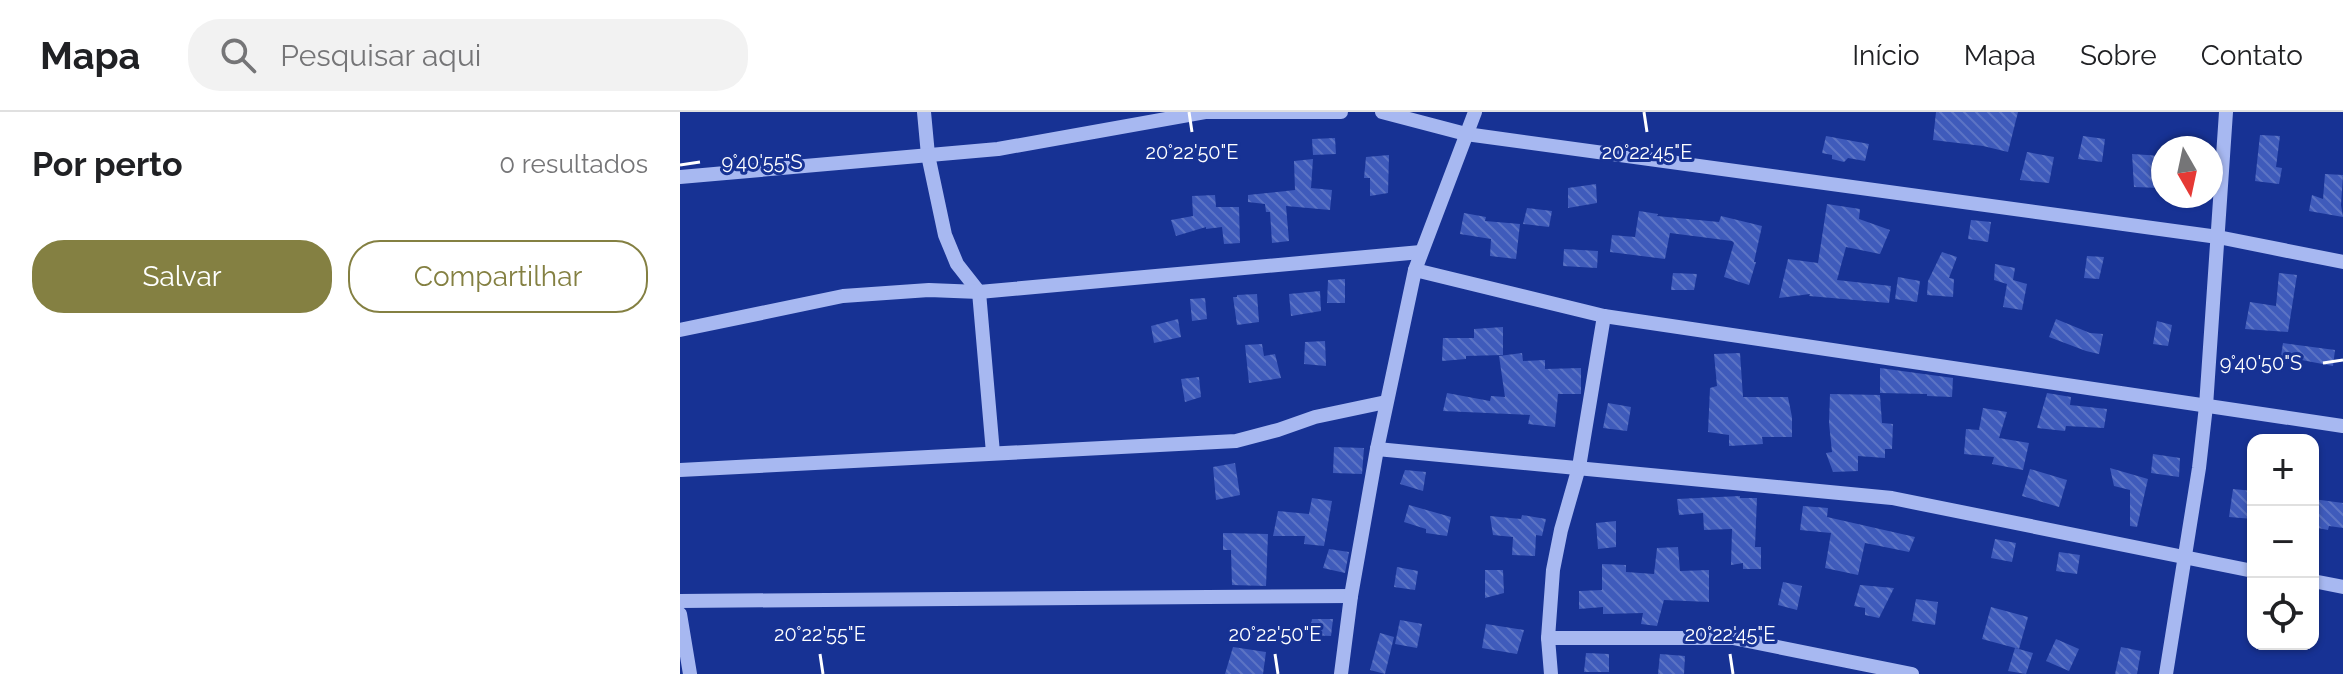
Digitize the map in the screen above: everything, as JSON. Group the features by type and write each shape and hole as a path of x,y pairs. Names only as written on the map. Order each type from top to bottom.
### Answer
{"street":[{"path":"924,112 928,155 945,235 957,264 979,292 993,453"},
{"path":"680,177 998,149 1205,112 1341,112"},
{"path":"1382,112 1466,134 2218,237 2343,262"},
{"path":"1341,674 1351,596 1377,449 1415,270 1475,112"},
{"path":"2166,674 2206,406 2226,112"},
{"path":"680,330 843,296 929,290 979,292 1421,252"},
{"path":"1415,270 1604,316 2343,426"},
{"path":"1551,674 1548,638 1553,570 1579,467 1604,316"},
{"path":"680,470 1236,441 1315,417 1386,402"},
{"path":"1377,449 1892,498 2247,570"},
{"path":"2319,582 2343,587"},
{"path":"680,601 1351,596"},
{"path":"680,614 690,674"},
{"path":"1548,638 1733,638 1912,674"}],"building":[{"path":"1936,112 2018,112 2008,152 1933,140"},
{"path":"2260,135 2280,136 2276,167 2282,168 2279,184 2255,181"},
{"path":"1826,136 1869,144 1865,161 1848,158 1844,162 1822,153"},
{"path":"2083,136 2105,139 2102,162 2078,159"},
{"path":"1335,138 1336,154 1313,155 1312,139"},
{"path":"2027,152 2054,157 2049,183 2020,180"},
{"path":"2132,154 2151,155 2151,188 2134,187"},
{"path":"1389,155 1388,193 1370,196 1370,178 1364,178 1366,157"},
{"path":"1313,159 1311,188 1332,190 1330,210 1286,206 1289,241 1272,243 1270,212 1266,212 1265,204 1248,202 1248,195 1295,190 1294,161"},
{"path":"2325,174 2343,175 2343,217 2309,211 2312,195 2323,199"},
{"path":"1596,184 1597,203 1568,208 1568,188"},
{"path":"1215,195 1216,207 1239,207 1240,243 1224,244 1222,227 1206,227 1176,236 1171,220 1193,216 1192,196"},
{"path":"1827,204 1860,209 1859,219 1890,230 1880,254 1846,247 1837,280 1891,286 1889,303 1810,294 1779,298 1788,259 1818,263"},
{"path":"1527,208 1552,211 1549,227 1523,224"},
{"path":"1639,211 1657,216 1719,222 1721,216 1762,226 1749,285 1724,277 1732,241 1670,233 1665,259 1610,252 1612,235 1635,237"},
{"path":"1464,213 1486,217 1485,221 1520,224 1516,259 1490,256 1491,239 1460,234"},
{"path":"1971,220 1991,222 1988,242 1968,239"},
{"path":"1564,249 1598,251 1597,268 1563,266"},
{"path":"1942,252 1957,257 1949,278 1954,279 1953,297 1927,295 1928,281"},
{"path":"2087,256 2104,257 2099,279 2084,278"},
{"path":"1995,264 2015,268 2013,280 2027,284 2022,310 2003,307 2007,284 1994,280"},
{"path":"1673,273 1697,274 1694,290 1671,290"},
{"path":"2279,273 2297,275 2288,332 2245,329 2250,302 2276,306"},
{"path":"1898,277 1920,281 1917,302 1895,299"},
{"path":"1345,279 1345,303 1327,303 1328,280"},
{"path":"1320,291 1321,311 1291,316 1289,294"},
{"path":"1257,294 1259,322 1237,325 1233,297"},
{"path":"1205,298 1207,319 1192,321 1190,299"},
{"path":"1178,319 1181,337 1154,343 1151,326"},
{"path":"2056,319 2090,333 2103,334 2099,354 2049,337"},
{"path":"2157,321 2172,325 2168,346 2153,344"},
{"path":"1503,327 1503,355 1466,356 1466,359 1442,361 1443,338 1474,338 1474,329"},
{"path":"1325,341 1326,366 1304,364 1305,342"},
{"path":"2283,343 2335,350 2333,366 2281,356"},
{"path":"1262,344 1264,356 1275,354 1281,378 1249,383 1245,345"},
{"path":"1522,353 1523,361 1545,360 1545,369 1581,368 1581,394 1558,394 1555,427 1528,424 1530,415 1443,411 1447,393 1490,401 1491,396 1505,397 1499,356"},
{"path":"1740,353 1743,397 1788,397 1792,437 1762,437 1763,444 1729,446 1729,435 1708,432 1710,388 1717,386 1714,354"},
{"path":"1880,368 1953,378 1952,397 1880,393"},
{"path":"1199,377 1201,397 1185,402 1181,379"},
{"path":"2047,393 2071,397 2070,405 2107,409 2104,428 2066,426 2065,431 2037,428"},
{"path":"1830,394 1880,395 1882,423 1893,424 1892,449 1885,449 1885,458 1858,456 1858,471 1833,472 1826,453 1832,452"},
{"path":"1608,403 1631,407 1627,431 1603,428"},
{"path":"1983,408 2007,412 1999,438 2029,443 2023,470 1992,464 1994,457 1964,454 1966,429 1979,430"},
{"path":"1334,447 1364,448 1362,474 1333,473"},
{"path":"2153,454 2180,458 2179,477 2151,473"},
{"path":"1235,463 1240,495 1216,500 1213,467"},
{"path":"2110,468 2148,479 2137,527 2130,526 2130,490 2114,486"},
{"path":"2030,469 2067,480 2059,507 2022,496"},
{"path":"1405,470 1426,472 1423,491 1400,484"},
{"path":"2233,489 2247,490 2247,518 2229,517"},
{"path":"1312,498 1332,501 1324,546 1304,544 1305,536 1273,536 1278,511 1309,514"},
{"path":"1757,498 1755,547 1761,547 1761,569 1743,569 1743,563 1731,565 1732,529 1704,530 1703,513 1679,515 1677,499"},
{"path":"2319,500 2343,503 2343,528 2329,526 2328,530 2319,528"},
{"path":"1409,505 1451,517 1447,536 1426,533 1426,529 1404,522"},
{"path":"1803,506 1828,508 1827,517 1915,537 1909,552 1865,543 1858,575 1825,568 1831,533 1800,530"},
{"path":"1522,515 1546,519 1542,536 1536,535 1535,556 1512,555 1513,537 1493,535 1490,516 1521,519"},
{"path":"1616,521 1616,547 1598,549 1596,523"},
{"path":"1223,533 1268,534 1266,586 1232,585 1231,550 1223,550"},
{"path":"1995,539 2016,543 2012,562 1991,558"},
{"path":"1678,547 1680,571 1709,570 1709,602 1664,600 1657,626 1641,624 1643,613 1603,614 1603,607 1579,609 1579,591 1602,590 1602,564 1626,565 1626,572 1654,574 1657,548"},
{"path":"1329,549 1349,552 1345,573 1323,568"},
{"path":"2059,552 2080,555 2077,574 2056,571"},
{"path":"1397,567 1418,571 1415,590 1394,587"},
{"path":"1485,570 1503,570 1504,593 1485,598"},
{"path":"1783,582 1802,586 1797,610 1778,605"},
{"path":"1860,585 1894,588 1879,618 1865,615 1865,608 1854,606"},
{"path":"1916,599 1938,602 1935,625 1912,621"},
{"path":"1991,607 2028,617 2019,649 1982,639"},
{"path":"1312,619 1333,619 1331,636 1309,635"},
{"path":"1400,620 1422,624 1417,648 1395,644"},
{"path":"1486,624 1524,630 1517,654 1482,648"},
{"path":"1380,633 1394,637 1385,674 1370,670"},
{"path":"2056,639 2079,649 2069,671 2046,661"},
{"path":"1233,647 1266,652 1263,674 1225,674"},
{"path":"2121,647 2141,651 2137,674 2115,674"},
{"path":"2015,648 2033,653 2026,674 2008,671"},
{"path":"1586,653 1609,654 1609,672 1584,672"},
{"path":"1660,654 1685,656 1684,674 1658,674"}]}
